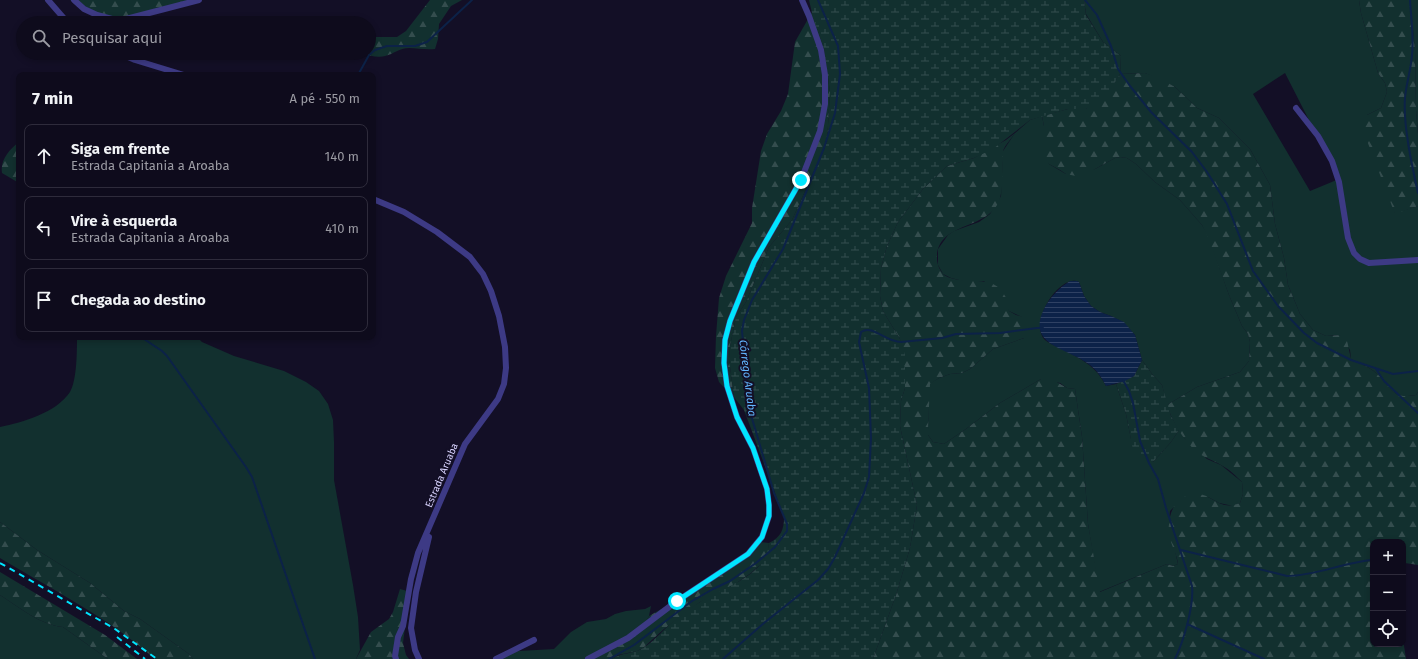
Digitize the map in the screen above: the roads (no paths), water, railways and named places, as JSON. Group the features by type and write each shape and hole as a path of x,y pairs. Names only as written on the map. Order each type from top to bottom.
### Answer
{"street":[{"path":"48,0 62,16"},
{"path":"74,0 84,9 101,16"},
{"path":"138,16 199,0"},
{"path":"588,659 628,638 677,601 748,554 762,537 769,516 767,489 753,448 737,417 727,386 724,363 725,340 730,321 754,262 801,180 820,131 825,104 824,69 821,50 802,0"},
{"path":"135,60 174,72"},
{"path":"1296,108 1318,136 1332,161 1340,187 1348,238 1354,253 1360,259 1369,263 1418,260"},
{"name":"Estrada Aruaba","path":"376,200 404,212 431,228 470,256 484,274 499,316 505,347 506,368 504,384 498,399 465,444 418,553 411,579 403,626 398,637 395,656 396,659"},
{"name":"Estrada Aruaba","path":"419,659 415,650 411,628 416,592 432,522"},
{"path":"496,659 534,640"}],"water":[{"path":"1070,281 1079,282 1084,296 1091,306 1100,312 1124,322 1135,335 1142,360 1134,376 1125,381 1106,386 1098,373 1090,365 1050,343 1044,337 1040,330 1040,320 1045,307 1056,292"}],"waterway":[{"path":"376,50 387,46 415,46 427,42 472,0"},
{"name":"Córrego Aruaba","path":"609,659 634,645 692,601 730,581 756,563 775,547 787,531 787,524 774,493 751,415 742,331 744,320 752,300 783,249 824,148 835,113 840,74 838,46 818,0"},
{"path":"1085,0 1097,15 1111,46 1118,69 1130,86 1151,112 1192,152 1207,172 1227,204 1253,271 1278,306 1304,333 1317,343 1351,360 1393,374 1418,371"},
{"path":"1410,0 1413,48 1406,93 1405,120 1408,146 1418,193"},
{"path":"360,72 366,60"},
{"path":"723,659 764,623 818,580 828,569 864,493 869,477 871,438 869,388 859,342 861,332 870,330 895,341 901,342 942,338 956,334 1000,333 1043,328"},
{"path":"146,340 167,356 252,477 315,659"},
{"path":"1376,369 1384,381 1418,413"},
{"path":"1123,380 1133,403 1140,441 1149,463 1158,479 1192,586 1188,623 1175,659"},
{"path":"1181,550 1287,576 1309,574 1351,563 1370,560"},
{"path":"1187,624 1264,659"}],"railway":[{"path":"0,563 115,629 157,659"},
{"path":"117,637 145,659"}]}
